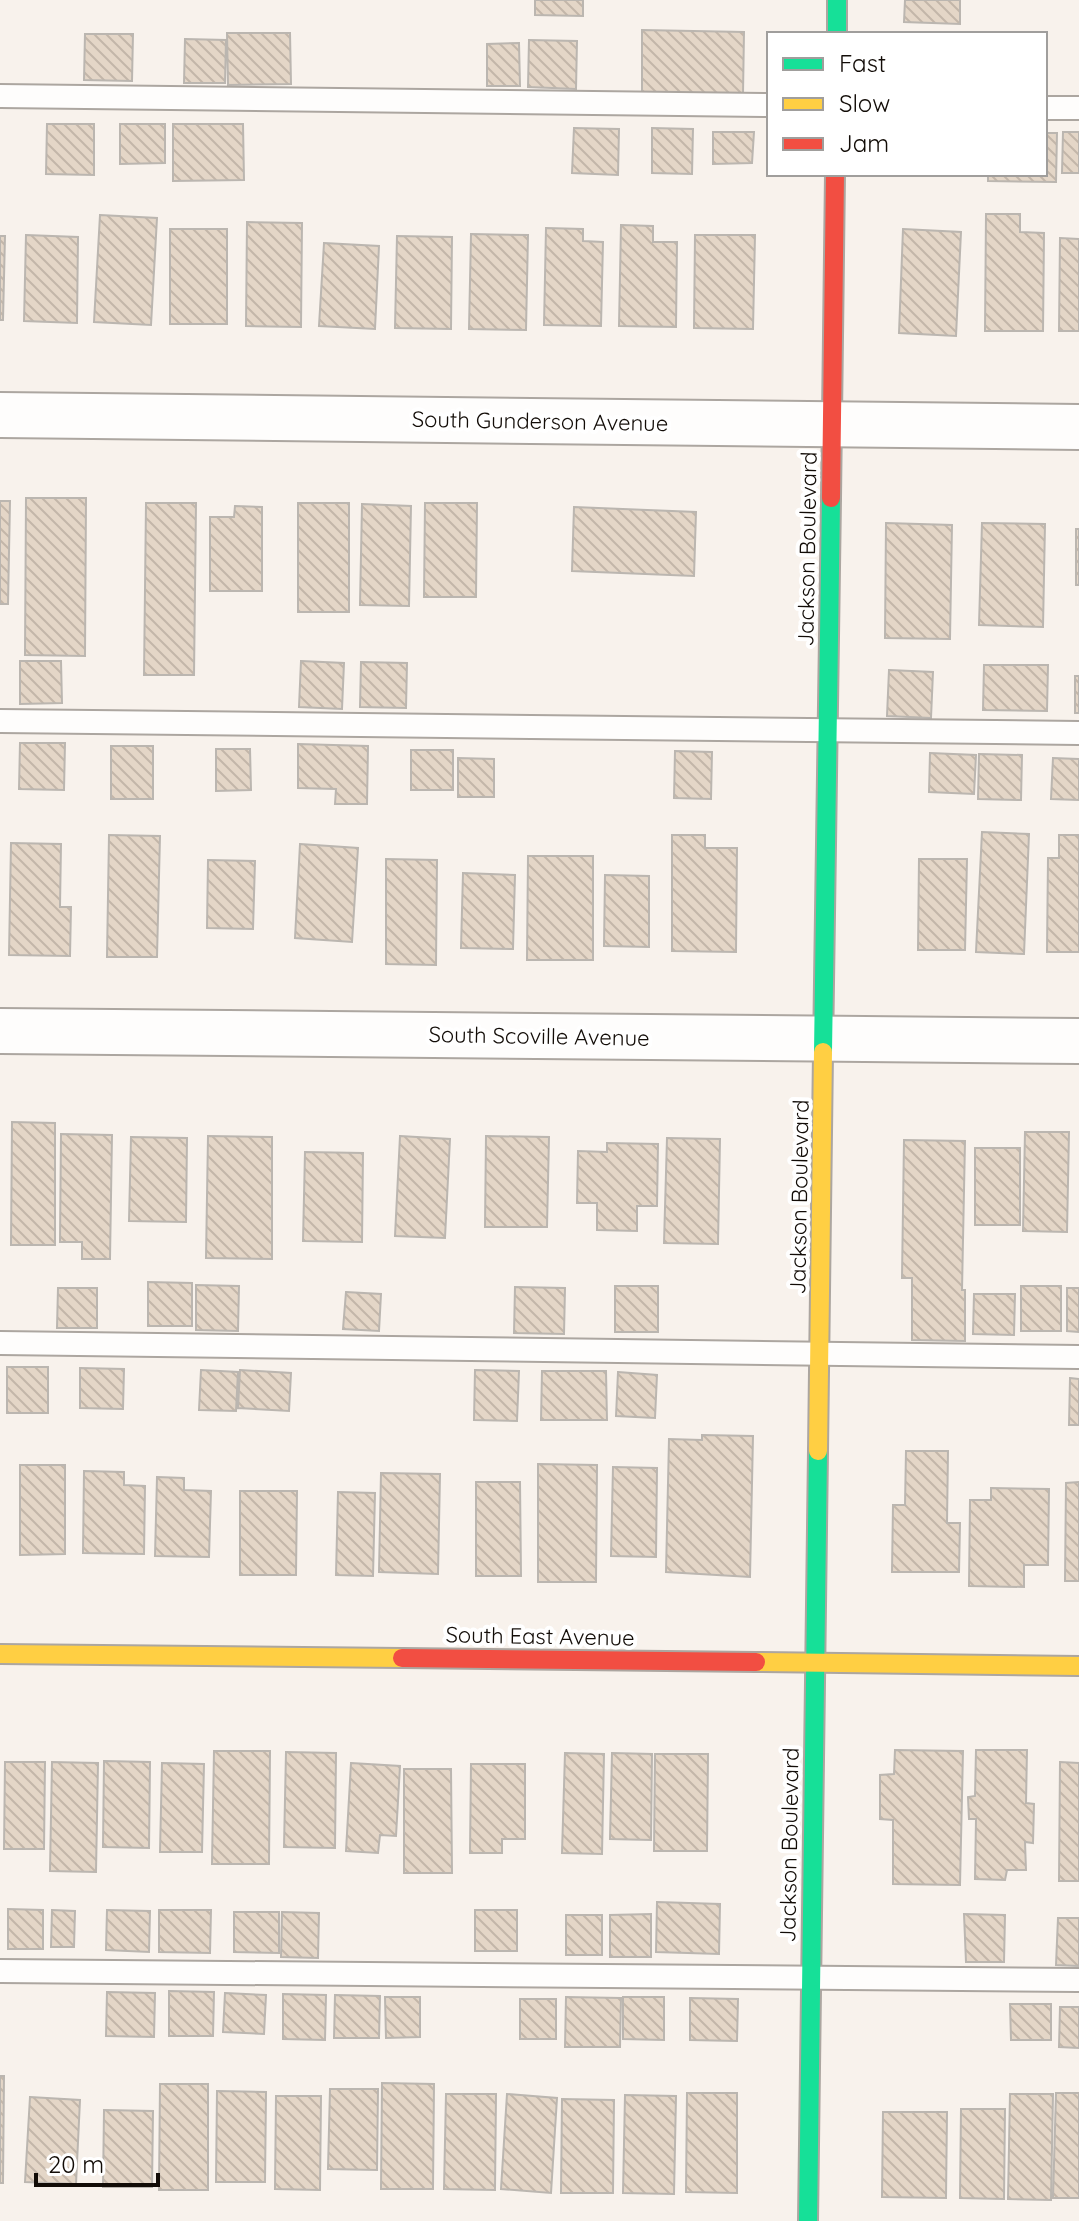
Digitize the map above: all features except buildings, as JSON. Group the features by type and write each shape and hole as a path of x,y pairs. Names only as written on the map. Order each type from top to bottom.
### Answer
{"street":[{"path":"837,0 837,32"},
{"name":"Jackson Boulevard","path":"808,2221 835,176"},
{"name":"South Gunderson Avenue","path":"0,415 1079,427"},
{"name":"South Scoville Avenue","path":"0,1031 1079,1041"},
{"name":"South East Avenue","path":"0,1654 1079,1666"}],"lane":[{"path":"0,96 767,105"},
{"path":"1047,108 1079,108"},
{"path":"0,721 1079,733"},
{"path":"0,1343 1079,1357"},
{"path":"0,1971 1079,1980"}],"traffic: fast":[{"path":"837,0 837,32"},
{"path":"823,1052 831,498"},
{"path":"808,2221 818,1451"}],"traffic: slow":[{"path":"818,1451 823,1052"},
{"path":"0,1654 402,1658"},
{"path":"756,1662 1079,1666"}],"traffic: jam":[{"path":"831,498 835,176"},
{"path":"402,1658 756,1662"}]}
